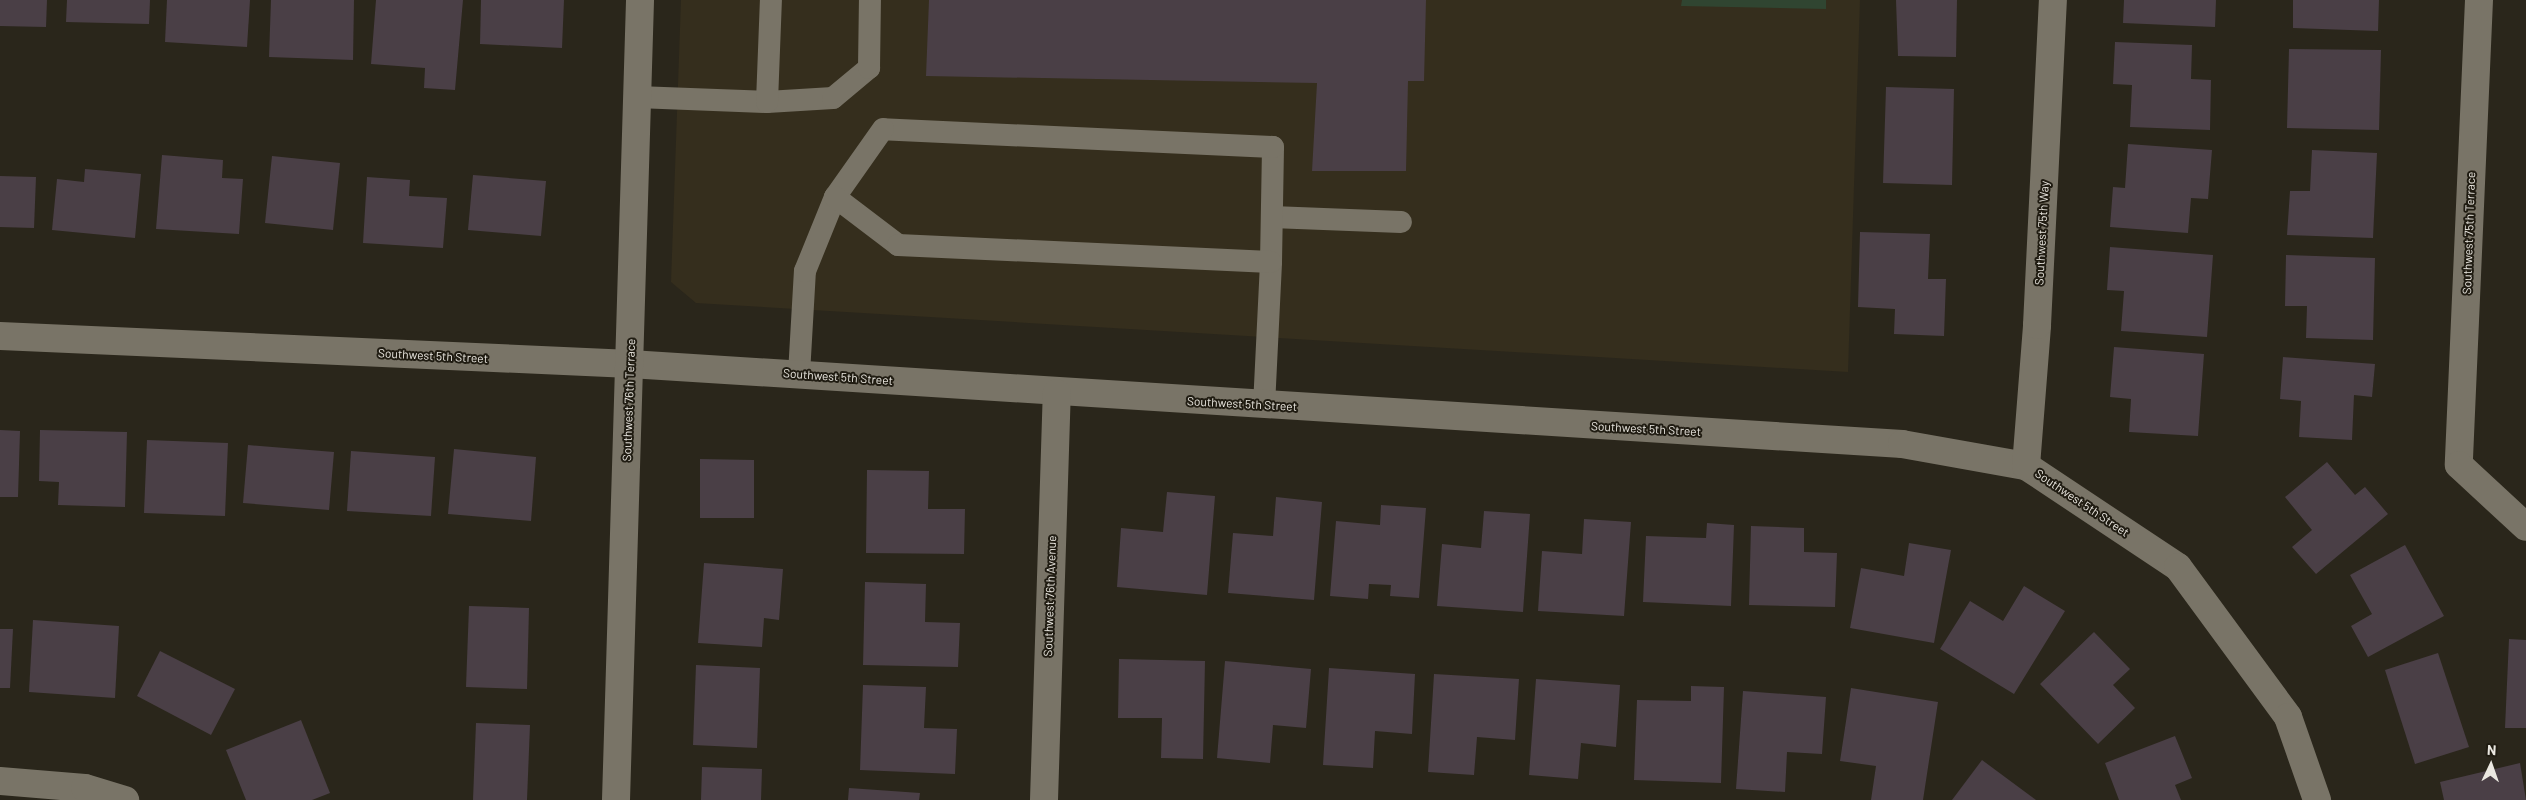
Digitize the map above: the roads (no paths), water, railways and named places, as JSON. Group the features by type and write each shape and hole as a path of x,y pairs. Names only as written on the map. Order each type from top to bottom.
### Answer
{"street":[{"name":"Southwest 76th Terrace","path":"616,800 640,0"},
{"name":"Southwest 75th Way","path":"2026,466 2046,169 2053,0"},
{"name":"Southwest 75th Terrace","path":"2479,0 2459,465 2526,527"},
{"name":"Southwest 5th Street","path":"0,336 630,364 1057,393 1902,444 2026,466 2178,567 2288,717 2317,800"},
{"name":"Southwest 76th Avenue","path":"1044,800 1057,393"},
{"path":"0,781 85,788 125,800"}],"lane":[{"path":"767,102 771,0"},
{"path":"637,97 767,102 833,98 869,68 870,0"},
{"path":"799,374 805,271 835,197 883,129 1273,147 1271,262 1264,406"},
{"path":"835,197 898,244 1271,262"},
{"path":"1272,217 1401,222"}]}
